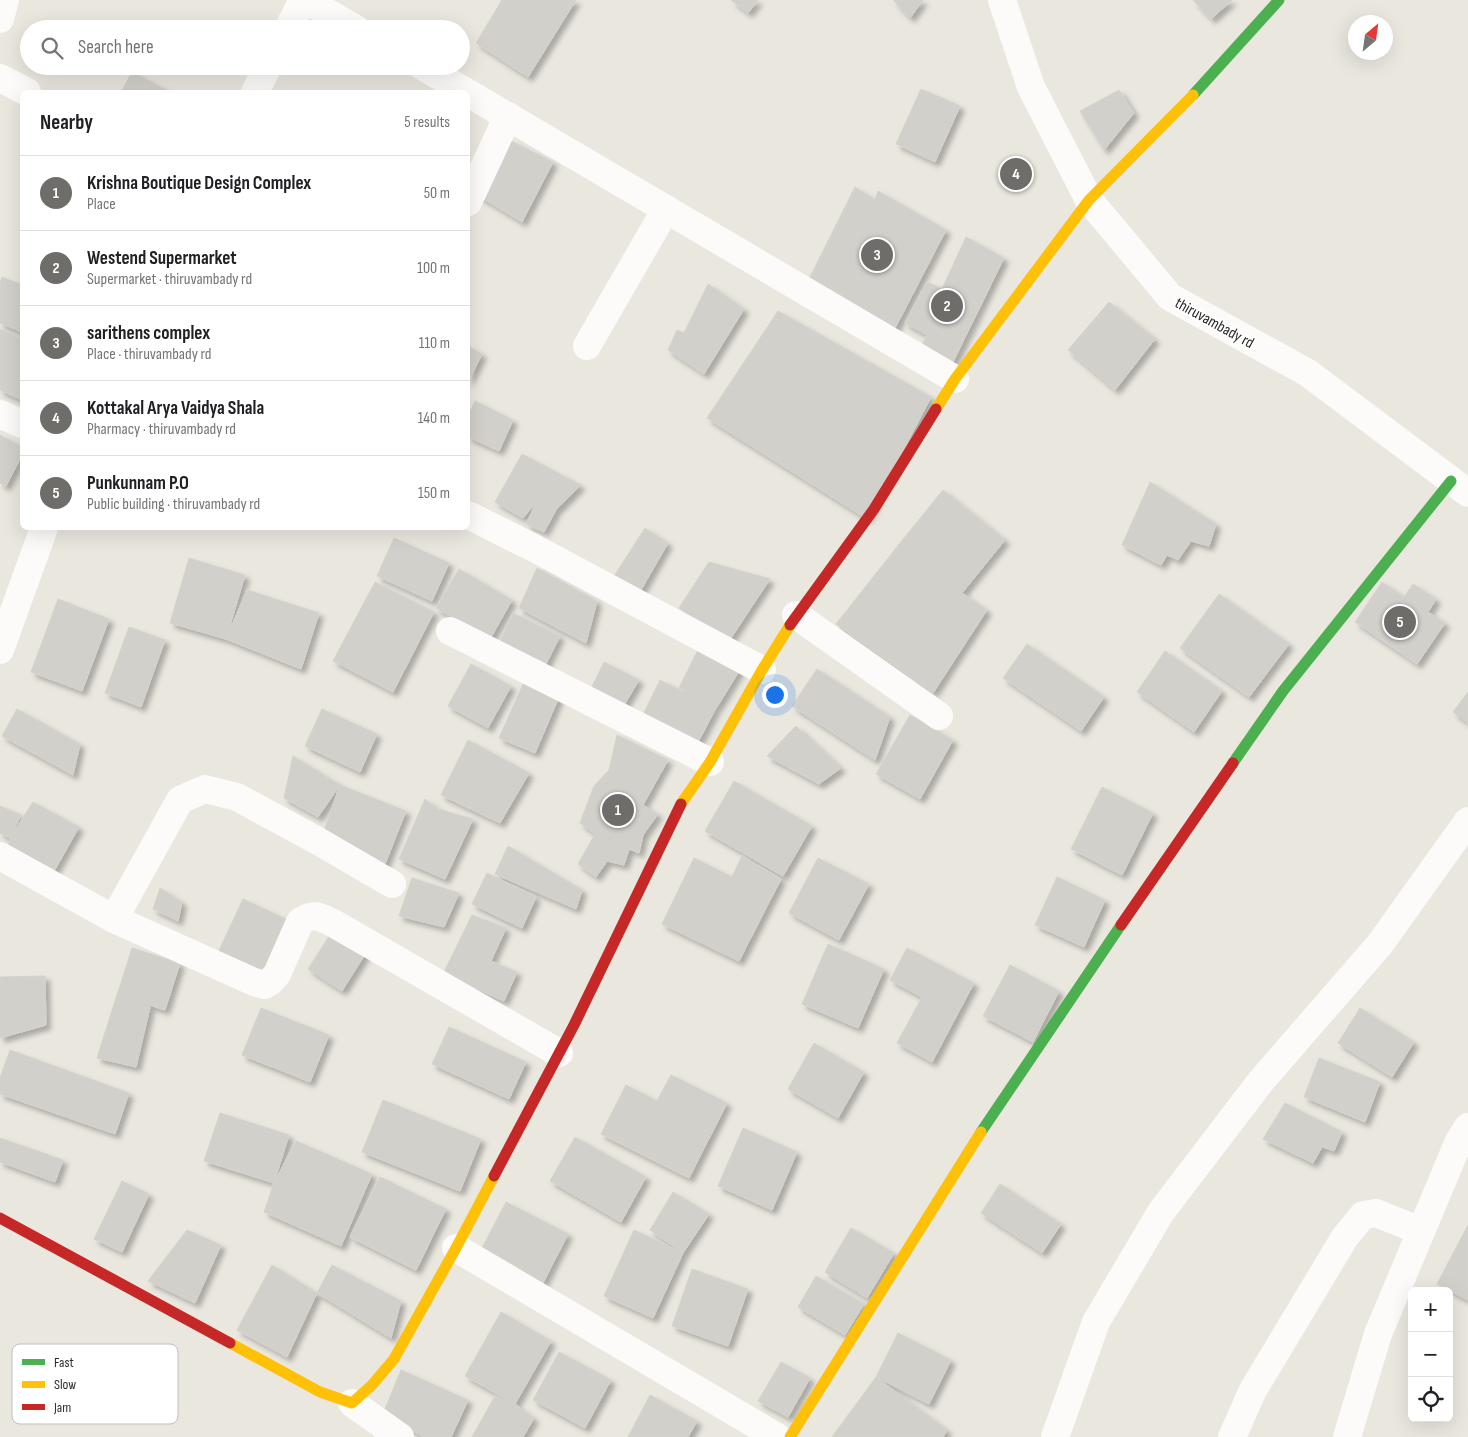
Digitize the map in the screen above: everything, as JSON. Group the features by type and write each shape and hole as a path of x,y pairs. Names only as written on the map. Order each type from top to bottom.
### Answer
{"street":[{"path":"0,19 5,0"},
{"path":"293,20 305,0 340,20"},
{"name":"thiruvambady rd","path":"1002,0 1031,87 1089,200 1170,297 1308,373 1460,487"},
{"path":"352,1403 372,1386 394,1359 456,1248 559,1053 680,806 710,762 762,670 796,615 874,509 955,379 1089,200 1206,81 1279,0"},
{"path":"256,90 264,75"},
{"path":"437,75 463,90"},
{"path":"0,78 23,90"},
{"path":"470,94 955,379"},
{"path":"470,198 508,116"},
{"path":"588,346 666,209"},
{"path":"0,414 20,423"},
{"path":"790,1437 977,1137 1283,691 1460,487"},
{"path":"470,516 536,549 762,670"},
{"path":"0,650 43,530"},
{"path":"796,615 939,716"},
{"path":"450,631 710,762"},
{"path":"114,919 180,800 205,789 237,797 392,884"},
{"path":"1055,1437 1096,1322 1161,1212 1261,1081 1380,944 1468,821"},
{"path":"0,856 114,919 202,960 254,982 264,984 270,982 277,974 300,922 314,916 321,918 342,928 559,1053"},
{"path":"1348,1437 1378,1334 1459,1141 1468,1127"},
{"path":"1232,1437 1253,1390 1344,1237 1363,1215 1376,1213 1421,1231"},
{"path":"0,1218 320,1392 352,1403 400,1437"},
{"path":"456,1248 776,1437"}],"building":[{"path":"502,0 576,0 528,77 476,43"},
{"path":"731,0 758,0 748,13"},
{"path":"893,0 923,0 910,18"},
{"path":"1193,0 1232,0 1211,19"},
{"path":"130,75 138,75 166,90 122,90"},
{"path":"921,89 960,106 935,162 896,144"},
{"path":"1119,90 1134,113 1104,150 1080,111"},
{"path":"511,141 553,162 522,222 477,195"},
{"path":"855,187 875,200 878,191 946,230 892,334 808,281"},
{"path":"966,237 1004,258 950,368 920,349 927,335 905,323 927,282 942,289"},
{"path":"2,277 20,284 20,331 0,323 0,283"},
{"path":"708,284 744,309 704,374 668,350 677,330 684,333"},
{"path":"1109,302 1155,339 1115,390 1068,350"},
{"path":"778,311 931,397 867,519 707,418"},
{"path":"0,329 20,338 20,399 0,390"},
{"path":"470,347 482,354 470,378"},
{"path":"475,401 513,420 499,451 470,438 470,412"},
{"path":"0,435 20,446 20,459 6,486 0,483"},
{"path":"522,454 550,469 537,501 523,518 495,502"},
{"path":"550,469 581,485 556,510 537,501"},
{"path":"1150,482 1216,524 1209,546 1191,541 1178,560 1167,555 1161,565 1122,545"},
{"path":"943,490 1005,540 962,593 900,543"},
{"path":"537,501 556,510 544,532 526,524"},
{"path":"645,528 668,543 637,597 611,581"},
{"path":"394,538 449,563 432,601 377,576"},
{"path":"900,543 962,593 987,610 933,693 836,624"},
{"path":"189,558 245,575 226,639 170,623"},
{"path":"709,562 770,579 729,641 679,608"},
{"path":"537,568 597,601 586,643 519,608"},
{"path":"459,569 512,600 490,639 436,608"},
{"path":"375,582 434,612 393,692 333,661"},
{"path":"1382,582 1404,597 1413,584 1436,599 1428,612 1445,623 1417,664 1355,622"},
{"path":"247,590 319,613 301,669 226,639"},
{"path":"1219,594 1289,644 1249,697 1180,648"},
{"path":"58,599 109,619 82,691 31,672"},
{"path":"513,613 560,636 542,672 497,648"},
{"path":"129,627 165,640 141,707 105,693"},
{"path":"701,644 741,668 717,707 679,688"},
{"path":"1027,644 1104,697 1081,731 1003,678"},
{"path":"1165,651 1222,691 1194,732 1137,692"},
{"path":"604,662 639,680 623,707 589,693"},
{"path":"471,664 511,686 488,728 448,706"},
{"path":"817,669 890,717 875,760 792,706"},
{"path":"660,680 716,708 696,746 642,717"},
{"path":"524,682 559,697 535,753 499,738"},
{"path":"1468,692 1468,723 1453,712"},
{"path":"17,709 80,744 73,775 2,736"},
{"path":"322,709 377,734 360,772 305,746"},
{"path":"910,715 953,740 920,799 876,774"},
{"path":"796,726 841,768 819,784 767,756"},
{"path":"617,735 668,760 643,805 658,814 643,835 639,853 629,849 624,865 607,861 596,877 578,864 595,834 580,823 594,786 609,770"},
{"path":"468,740 529,773 500,823 441,795"},
{"path":"293,756 340,785 318,817 284,798"},
{"path":"734,781 812,826 783,876 705,831"},
{"path":"340,785 406,811 383,869 324,831"},
{"path":"1102,787 1153,813 1122,875 1071,849"},
{"path":"425,799 438,809 473,819 445,879 399,859"},
{"path":"33,802 79,827 53,873 8,848 10,838"},
{"path":"0,806 21,815 10,838 0,833"},
{"path":"508,846 582,890 576,909 495,874"},
{"path":"742,856 781,879 739,961 662,924 694,858 732,877"},
{"path":"818,858 869,884 839,940 789,913"},
{"path":"487,873 536,897 522,928 472,904"},
{"path":"1057,877 1105,900 1084,947 1035,925"},
{"path":"412,878 459,893 444,927 399,916"},
{"path":"160,888 182,902 178,921 153,909"},
{"path":"243,899 290,921 264,978 216,957"},
{"path":"472,915 506,928 491,961 517,972 504,1001 443,974"},
{"path":"335,927 369,948 342,991 308,969"},
{"path":"828,944 884,969 858,1028 802,1004"},
{"path":"132,948 180,963 165,1010 117,995"},
{"path":"907,948 974,983 932,1062 897,1043 922,997 890,980"},
{"path":"1010,965 1059,991 1033,1042 983,1016"},
{"path":"45,976 46,1025 0,1038 0,977"},
{"path":"117,995 150,1007 136,1067 97,1058"},
{"path":"261,1008 329,1035 310,1082 242,1055"},
{"path":"1360,1008 1414,1042 1392,1077 1338,1043"},
{"path":"449,1027 526,1062 509,1099 432,1064"},
{"path":"814,1043 864,1072 838,1118 788,1089"},
{"path":"10,1050 129,1093 115,1134 0,1094 0,1078"},
{"path":"1319,1058 1380,1082 1365,1122 1304,1097"},
{"path":"671,1075 727,1103 689,1178 601,1134 626,1085 657,1101"},
{"path":"383,1100 481,1139 460,1191 362,1152"},
{"path":"1285,1103 1342,1132 1334,1151 1322,1147 1313,1163 1263,1139"},
{"path":"220,1113 289,1135 274,1183 204,1161"},
{"path":"743,1128 797,1152 772,1210 718,1186"},
{"path":"575,1137 646,1177 621,1222 550,1181"},
{"path":"0,1138 63,1160 55,1182 0,1162"},
{"path":"296,1141 372,1174 341,1246 264,1212 274,1183"},
{"path":"380,1177 446,1209 416,1270 350,1237"},
{"path":"122,1181 149,1194 122,1252 94,1239"},
{"path":"1000,1184 1061,1224 1042,1253 981,1213"},
{"path":"673,1192 709,1214 683,1253 650,1230"},
{"path":"506,1202 568,1234 543,1283 481,1250"},
{"path":"1468,1225 1468,1300 1453,1292 1453,1287 1443,1287 1437,1284"},
{"path":"851,1228 894,1253 867,1298 825,1272"},
{"path":"187,1230 221,1245 195,1303 148,1281"},
{"path":"634,1230 683,1253 653,1318 604,1296"},
{"path":"272,1265 317,1293 287,1357 237,1330"},
{"path":"332,1265 401,1301 391,1338 317,1293"},
{"path":"692,1269 748,1289 728,1346 672,1326"},
{"path":"816,1276 864,1304 845,1335 798,1307"},
{"path":"501,1312 551,1341 515,1404 465,1376"},
{"path":"898,1333 951,1360 929,1404 876,1377"},
{"path":"559,1352 611,1380 585,1428 533,1400"},
{"path":"781,1362 810,1378 788,1417 758,1401"},
{"path":"401,1370 468,1400 451,1437 424,1437 383,1414"},
{"path":"876,1377 947,1430 943,1437 832,1437"},
{"path":"650,1395 697,1421 688,1437 628,1437"},
{"path":"495,1396 515,1404 534,1418 523,1437 472,1437"}],"traffic: fast":[{"path":"1193,95 1279,0"},
{"path":"1233,763 1283,691 1451,481"},
{"path":"981,1132 1121,925"}],"traffic: slow":[{"path":"936,409 955,379 1089,200 1193,95"},
{"path":"681,804 710,762 790,625"},
{"path":"790,1437 981,1132"},
{"path":"230,1343 320,1392 352,1403 372,1385 394,1359 494,1176"}],"traffic: jam":[{"path":"790,625 874,509 936,409"},
{"path":"1121,925 1233,763"},
{"path":"494,1176 574,1025 681,804"},
{"path":"0,1218 230,1343"}],"place":[{"name":"Kottakal Arya Vaidya Shala","path":"1016,174"},
{"name":"sarithens complex","path":"877,255"},
{"name":"Westend Supermarket","path":"947,306"},
{"name":"Punkunnam P.O","path":"1400,622"},
{"name":"Krishna Boutique Design Complex","path":"618,810"}]}
